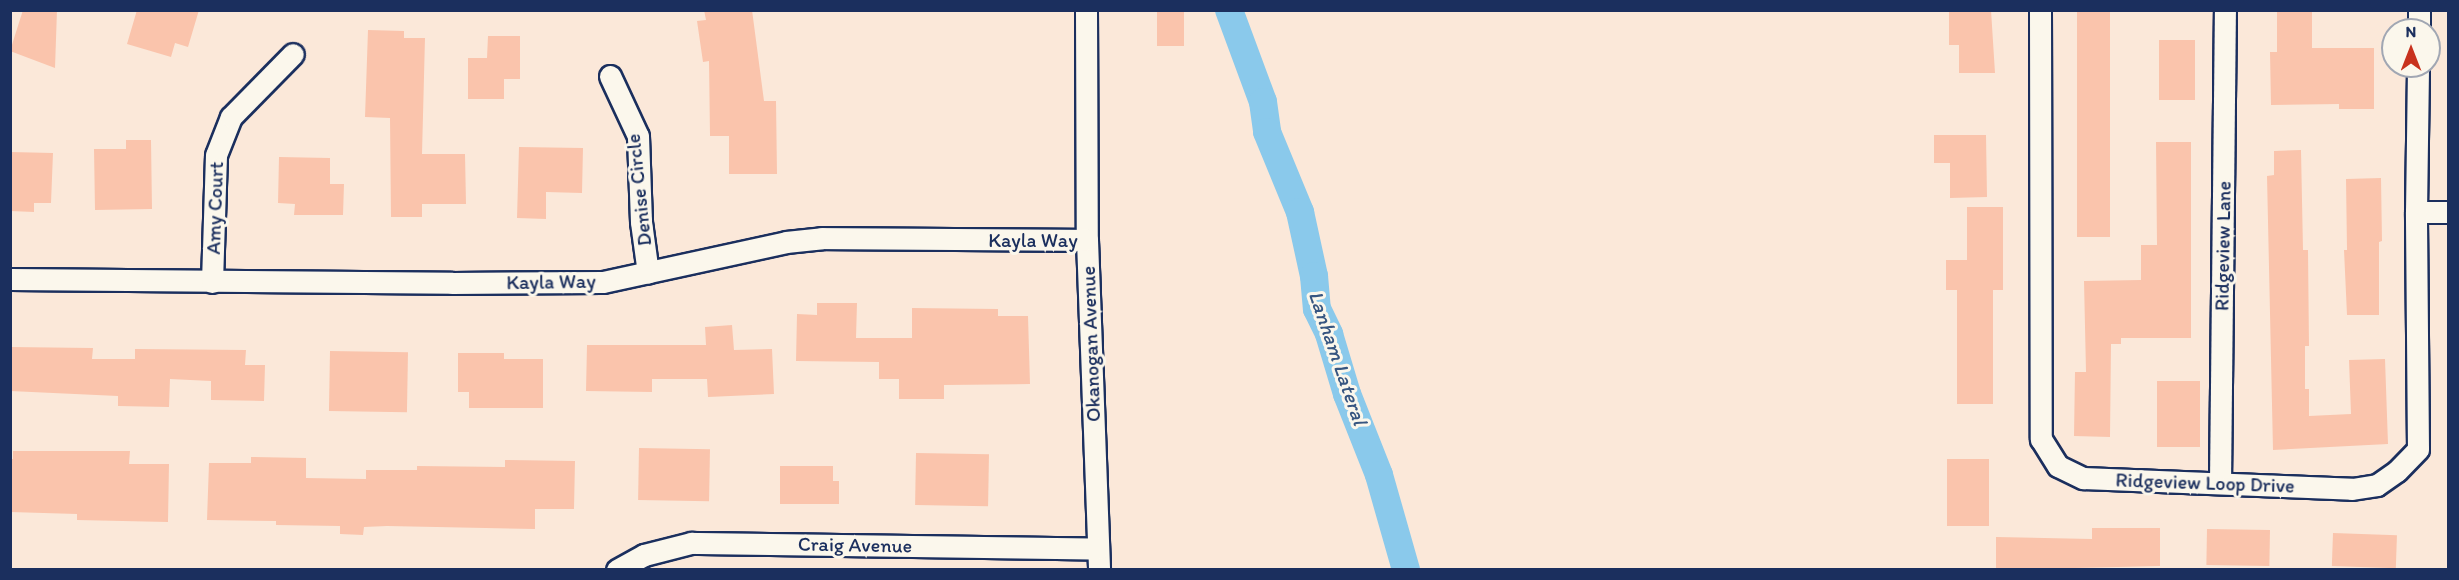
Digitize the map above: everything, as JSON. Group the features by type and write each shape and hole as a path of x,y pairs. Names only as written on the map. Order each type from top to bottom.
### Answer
{"street":[{"name":"Okanogan Avenue","path":"1086,10 1088,240 1099,559"},
{"name":"Ridgeview Loop Drive","path":"2040,10 2041,439 2058,465 2083,478 2352,489 2377,484 2397,471 2418,449 2416,212 2418,78"},
{"name":"Ridgeview Lane","path":"2220,482 2225,10"},
{"name":"Amy Court","path":"212,282 216,154 231,117 293,54"},
{"name":"Denise Circle","path":"610,76 638,136 641,222 648,273"},
{"path":"2416,212 2448,212"},
{"name":"Kayla Way","path":"10,279 212,282 603,282 786,242 822,238 1088,240"},
{"name":"Craig Avenue","path":"617,570 644,555 691,543 1099,559"}],"building":[{"path":"23,10 57,10 55,68 10,51"},
{"path":"137,10 199,10 188,47 175,43 171,57 127,44"},
{"path":"704,10 752,10 764,101 776,101 777,174 729,174 729,136 710,136 709,61 703,62 697,21 706,20"},
{"path":"1157,10 1184,10 1184,46 1157,46"},
{"path":"1949,10 1991,10 1995,73 1959,73 1959,45 1949,45"},
{"path":"2077,10 2110,10 2110,237 2077,237"},
{"path":"2277,10 2312,10 2312,48 2374,48 2374,109 2339,109 2339,104 2271,105 2270,52 2277,52"},
{"path":"368,30 404,31 404,38 425,38 422,154 465,154 466,204 422,204 422,217 391,217 390,118 365,117"},
{"path":"488,36 520,36 520,79 504,79 504,99 468,99 468,58 487,58"},
{"path":"2159,40 2195,40 2195,100 2159,100"},
{"path":"1934,135 1986,135 1987,197 1950,198 1950,163 1934,163"},
{"path":"126,140 151,140 152,209 95,210 94,149 126,149"},
{"path":"2156,142 2191,142 2191,338 2121,338 2121,344 2111,344 2110,437 2074,436 2075,372 2086,372 2084,281 2141,280 2141,245 2157,245"},
{"path":"519,147 583,148 582,193 546,192 546,219 517,218"},
{"path":"2301,150 2303,250 2308,250 2309,346 2305,346 2305,389 2309,389 2309,416 2351,414 2349,360 2385,359 2388,444 2273,450 2267,176 2274,175 2274,151"},
{"path":"10,152 53,153 51,203 34,203 34,212 10,211"},
{"path":"279,157 330,158 330,184 344,184 343,215 294,215 295,204 278,203"},
{"path":"2381,178 2382,241 2379,242 2379,315 2347,315 2344,250 2347,250 2346,179"},
{"path":"1967,207 2003,207 2003,290 1993,290 1993,404 1957,404 1957,290 1946,290 1946,260 1967,260"},
{"path":"817,303 857,303 856,338 912,338 912,308 998,309 998,316 1028,316 1030,384 944,385 944,399 899,399 899,379 879,379 879,362 796,361 797,314 817,315"},
{"path":"732,325 734,350 772,349 774,394 708,397 707,379 652,379 652,392 586,391 587,345 706,345 705,327"},
{"path":"10,347 93,348 92,359 135,359 135,349 246,350 245,365 265,365 264,401 211,400 211,381 170,379 169,407 118,406 118,396 10,391"},
{"path":"330,351 408,352 407,412 329,411"},
{"path":"458,353 504,353 504,359 543,359 543,408 469,408 469,392 458,392"},
{"path":"2157,381 2200,381 2200,447 2157,447"},
{"path":"639,448 710,449 709,501 638,500"},
{"path":"13,451 130,451 129,464 169,464 168,522 77,520 77,514 10,512 10,459 13,459"},
{"path":"916,453 989,454 988,506 915,505"},
{"path":"251,457 306,458 306,478 366,479 366,470 417,470 417,466 505,467 505,460 575,461 574,509 535,509 535,529 387,526 364,527 363,535 340,534 340,526 276,525 276,521 207,520 209,463 251,463"},
{"path":"1947,459 1989,459 1989,526 1947,526"},
{"path":"780,466 833,466 833,481 839,481 839,504 780,504"},
{"path":"2092,528 2160,528 2160,566 1996,570 1996,537 2092,539"},
{"path":"2207,529 2270,530 2269,566 2206,565"},
{"path":"2333,533 2397,535 2396,568 2332,566"}],"waterway":[{"name":"Lanham Lateral","path":"1229,10 1263,102 1267,132 1300,212 1314,276 1317,309 1329,334 1347,394 1379,475 1406,570"}]}
